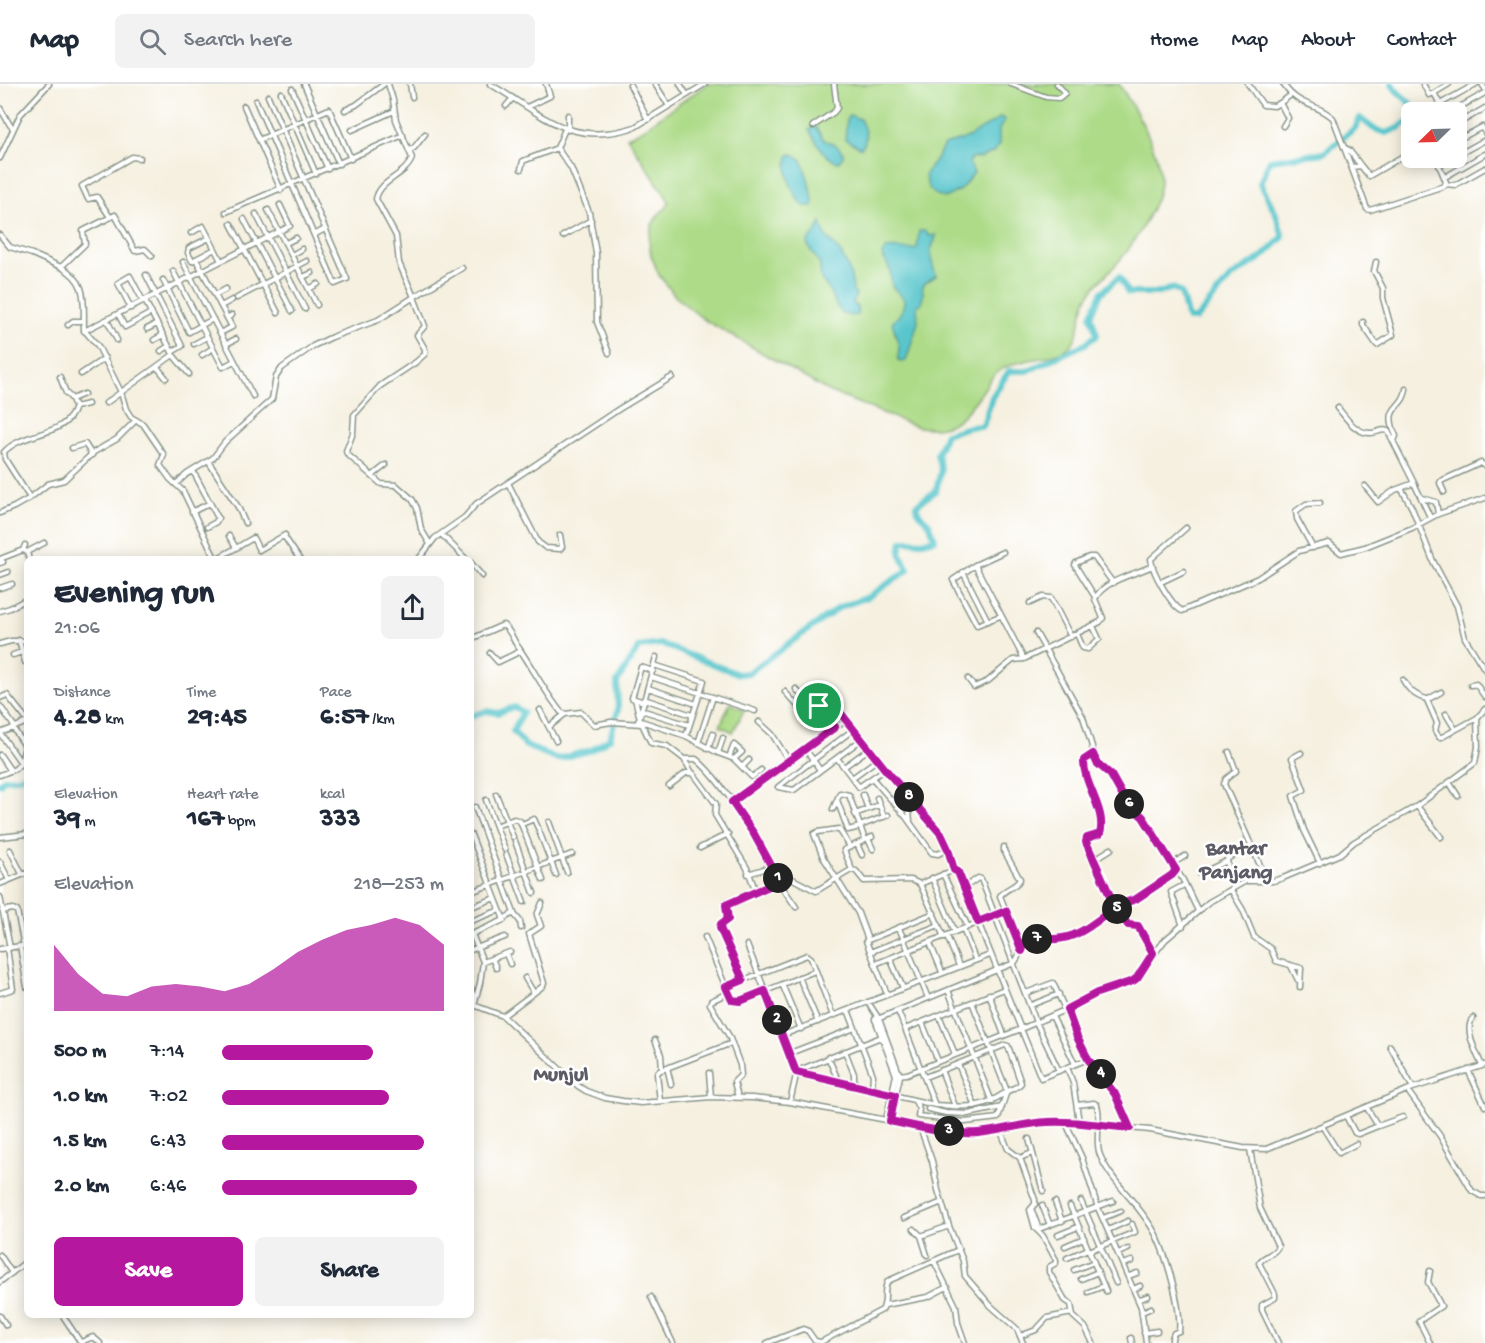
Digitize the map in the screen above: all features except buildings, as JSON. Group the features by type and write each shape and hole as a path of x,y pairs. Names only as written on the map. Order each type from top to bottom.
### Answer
{"street":[{"path":"0,158 20,115 50,84"},
{"path":"304,84 339,164"},
{"path":"345,110 386,84 410,150 411,162 381,187 376,199 396,236 399,263 425,326 417,335 425,349 425,354 380,386 354,415 353,433 346,453 381,484 396,485 412,499 417,508 421,530 430,544"},
{"path":"410,84 412,98"},
{"path":"490,84 555,125 583,133 609,133 634,127 705,84"},
{"path":"527,107 550,96 546,84"},
{"path":"655,84 669,106"},
{"path":"680,84 687,95"},
{"path":"813,126 837,108 834,84"},
{"path":"1011,84 1046,97 1059,98 1065,93 1058,84"},
{"path":"1248,84 1263,105 1274,106 1291,95"},
{"path":"1283,84 1291,95 1329,114 1336,122 1365,207 1370,210 1445,184 1455,185 1485,168"},
{"path":"1423,84 1429,96 1449,84"},
{"path":"1444,102 1476,84"},
{"path":"1482,84 1485,89"},
{"path":"630,85 648,120"},
{"path":"292,89 328,169"},
{"path":"281,93 316,174"},
{"path":"1434,93 1439,102"},
{"path":"1467,103 1485,93"},
{"path":"256,101 335,284 347,279 268,96"},
{"path":"506,105 513,98"},
{"path":"1280,103 1288,118 1283,126"},
{"path":"244,106 281,190"},
{"path":"0,108 14,128"},
{"path":"1467,119 1485,108"},
{"path":"259,140 329,109 351,159"},
{"path":"352,130 394,111"},
{"path":"521,169 523,161 557,148 567,129 568,115"},
{"path":"1467,135 1482,127 1485,133"},
{"path":"410,150 425,134"},
{"path":"226,212 403,135"},
{"path":"1467,151 1485,140"},
{"path":"1344,146 1368,176 1401,157"},
{"path":"557,148 571,168 591,220 596,253 597,322 609,353"},
{"path":"1445,177 1485,154"},
{"path":"110,217 97,197 88,199 82,186 132,157 140,158"},
{"path":"1352,167 1361,166"},
{"path":"1441,168 1445,184"},
{"path":"84,331 290,226 280,205"},
{"path":"268,210 317,305"},
{"path":"256,214 305,309"},
{"path":"61,267 85,244 83,231 116,216 135,252 146,249 152,256"},
{"path":"244,219 292,311"},
{"path":"563,236 591,220"},
{"path":"231,224 278,313"},
{"path":"191,233 203,226 221,261"},
{"path":"314,235 325,229"},
{"path":"0,236 10,247 32,254 75,276 82,289 84,331 98,346 105,358 110,374 121,392 126,409 135,421 143,424 161,449 165,456 159,465 183,491 214,556"},
{"path":"209,238 189,248 188,253 192,261 215,249"},
{"path":"286,243 296,238"},
{"path":"292,255 302,249"},
{"path":"197,261 232,327 220,333"},
{"path":"221,306 307,261"},
{"path":"183,262 253,396"},
{"path":"1363,322 1363,326 1377,345 1393,335 1383,298 1383,288 1374,272 1376,262"},
{"path":"176,484 213,458 240,426 272,399 276,377 282,368 313,346 378,320 462,268"},
{"path":"173,271 223,367 234,361"},
{"path":"303,277 312,273"},
{"path":"131,308 118,283 130,276 172,352 182,346 146,276"},
{"path":"163,280 189,332 213,320"},
{"path":"309,289 318,284"},
{"path":"215,295 226,289"},
{"path":"118,314 125,327 151,313"},
{"path":"227,318 232,315"},
{"path":"107,320 117,340"},
{"path":"68,325 73,321 84,321"},
{"path":"147,329 157,324"},
{"path":"154,340 163,335"},
{"path":"194,344 207,337"},
{"path":"226,344 236,339"},
{"path":"161,351 169,346"},
{"path":"202,354 213,348"},
{"path":"106,402 173,355 189,374"},
{"path":"81,374 105,358"},
{"path":"157,367 166,378"},
{"path":"30,498 5,459 4,452 29,436 66,424 75,407 60,377"},
{"path":"421,556 430,544 465,517 476,504 619,409 672,377"},
{"path":"1394,441 1396,436 1391,418 1395,406 1405,397 1406,389"},
{"path":"72,399 84,394"},
{"path":"75,407 88,404"},
{"path":"1338,408 1348,422 1361,431 1370,434 1385,429 1394,441 1430,517"},
{"path":"0,513 30,498 48,484 64,480 92,455 115,440 135,421"},
{"path":"72,448 85,444 92,455"},
{"path":"208,461 238,507 245,523"},
{"path":"1444,492 1440,483 1442,481 1479,463 1485,466"},
{"path":"372,476 386,465"},
{"path":"192,471 218,520 207,526"},
{"path":"508,483 538,543 546,549 560,549 562,547 560,535"},
{"path":"1365,486 1378,502 1414,483"},
{"path":"1401,488 1433,561 1457,606 1465,638 1485,670"},
{"path":"1435,495 1438,514"},
{"path":"1422,498 1436,502"},
{"path":"1186,528 1151,559 1152,567 1173,603 1182,611 1258,578 1299,551 1329,543 1341,553 1365,547 1418,525 1430,517 1485,498"},
{"path":"192,512 210,503"},
{"path":"1313,548 1297,519 1296,511 1306,504 1320,503"},
{"path":"441,534 462,556"},
{"path":"221,556 252,538 259,550 285,535 298,556"},
{"path":"229,536 236,548"},
{"path":"1,561 44,543"},
{"path":"25,545 27,556"},
{"path":"1000,616 980,625 975,622 953,578 1004,552"},
{"path":"968,680 976,687 996,675 1009,662 1024,659 1044,650 1102,620 1095,597 1075,565 1076,563 1094,557 1113,583"},
{"path":"975,565 1024,659"},
{"path":"474,567 482,576"},
{"path":"1095,597 1113,583 1152,567"},
{"path":"1161,582 1184,571"},
{"path":"0,575 8,572"},
{"path":"963,572 988,621"},
{"path":"0,588 12,584"},
{"path":"1030,603 1046,596 1050,598 1071,637"},
{"path":"0,611 24,601"},
{"path":"474,638 503,625 507,627 558,709 564,714"},
{"path":"1077,634 1083,648 1088,649 1099,639 1093,626"},
{"path":"1036,633 1083,717 1097,763 1111,775 1126,802 1143,817 1198,911"},
{"path":"19,640 24,659"},
{"path":"0,644 24,641"},
{"path":"490,653 498,662 521,651"},
{"path":"13,655 22,652"},
{"path":"638,720 656,657"},
{"path":"654,665 704,681 686,736"},
{"path":"653,671 641,667 632,698 635,699 638,720 644,726 651,743 668,746 684,759 716,804 714,814 728,834 756,892"},
{"path":"651,677 754,711"},
{"path":"1403,680 1420,697 1427,699 1441,692"},
{"path":"1471,685 1476,684 1485,697"},
{"path":"648,688 696,704"},
{"path":"796,689 801,695 806,694 815,700 835,727"},
{"path":"785,692 804,713 831,701 941,834 1041,1077 1088,1059"},
{"path":"0,698 7,695 24,717"},
{"path":"698,743 713,697"},
{"path":"635,699 692,715"},
{"path":"1427,699 1437,723 1435,731 1439,737 1477,718 1485,709"},
{"path":"0,706 24,744"},
{"path":"540,710 556,741"},
{"path":"641,710 689,725"},
{"path":"549,727 564,714 581,712 594,725 638,720 686,736 734,759 752,777 760,770"},
{"path":"1446,714 1455,729"},
{"path":"651,725 654,715"},
{"path":"898,1075 1021,1029 1097,993 1133,981 1153,953 1209,902 1249,880 1283,879 1340,854 1354,842 1417,806 1471,768 1478,754 1477,718"},
{"path":"732,802 846,720"},
{"path":"759,722 772,734 789,761"},
{"path":"21,763 0,733 2,729 18,727 24,723"},
{"path":"854,729 778,787 794,790 862,739"},
{"path":"708,748 712,734"},
{"path":"1478,737 1485,737"},
{"path":"718,753 723,738"},
{"path":"729,757 734,745 742,752 734,759"},
{"path":"844,767 870,748"},
{"path":"0,775 20,766 24,750"},
{"path":"806,750 820,770"},
{"path":"1229,752 1236,771 1226,779 1224,784 1267,881"},
{"path":"1301,753 1293,758 1304,790 1293,796 1320,863"},
{"path":"1093,754 1084,760 1084,763 1101,818 1100,834 1087,839 1116,907 1127,925 1136,924 1139,927 1153,953"},
{"path":"0,755 11,771"},
{"path":"684,759 695,758 700,762 732,802 754,834 770,867 796,907"},
{"path":"837,758 859,787 885,769"},
{"path":"852,778 878,759"},
{"path":"742,767 749,760"},
{"path":"669,786 686,773 692,772"},
{"path":"873,779 935,855 948,849"},
{"path":"1449,782 1458,796"},
{"path":"833,809 840,793 849,795 860,826 873,849"},
{"path":"496,794 534,893"},
{"path":"862,795 868,809"},
{"path":"837,800 848,830 886,816 877,798"},
{"path":"486,800 524,902"},
{"path":"910,822 909,811 915,804"},
{"path":"855,814 879,805"},
{"path":"1417,806 1441,837"},
{"path":"475,807 521,928"},
{"path":"496,826 514,819 520,820 543,880"},
{"path":"522,824 534,819 556,875"},
{"path":"549,822 567,872"},
{"path":"849,847 838,829 814,834 823,857 858,913 868,940 866,943 887,994"},
{"path":"0,837 24,834"},
{"path":"700,848 728,834"},
{"path":"868,839 844,851 852,870 856,871 864,881 911,880 920,884 959,966"},
{"path":"474,842 503,919"},
{"path":"857,844 862,855"},
{"path":"1004,847 1020,879 1019,883 1000,894 1022,951"},
{"path":"1095,859 1111,849"},
{"path":"0,884 24,873 10,850"},
{"path":"474,891 572,854"},
{"path":"1200,874 1236,854"},
{"path":"1172,864 1185,856"},
{"path":"1227,861 1236,886"},
{"path":"0,862 9,880"},
{"path":"748,874 770,867"},
{"path":"743,980 720,928 721,924 728,919 726,905 778,880 791,878 816,891 852,870"},
{"path":"920,884 954,870"},
{"path":"876,1018 1014,963 1028,939 1066,938 1086,929 1116,907 1136,899 1176,870"},
{"path":"943,874 975,959"},
{"path":"932,878 956,932"},
{"path":"964,888 980,878 1036,1022 1059,1071"},
{"path":"1183,926 1171,892 1184,885"},
{"path":"1231,890 1254,936 1271,949 1276,961 1301,968 1300,987"},
{"path":"474,906 495,898"},
{"path":"0,899 9,948 13,989 0,994 0,1000"},
{"path":"503,1016 543,986 544,982 529,934 541,926 537,915 542,903"},
{"path":"0,949 24,946 17,912 13,909 2,911"},
{"path":"474,920 500,910"},
{"path":"875,964 1006,911"},
{"path":"868,940 934,913"},
{"path":"474,932 502,923 503,919 514,914"},
{"path":"870,952 939,925"},
{"path":"899,928 928,998"},
{"path":"474,949 505,937"},
{"path":"705,937 728,993 735,1002 815,971"},
{"path":"474,940 483,962 474,1000"},
{"path":"930,942 942,972"},
{"path":"747,945 797,1071 790,1102"},
{"path":"483,962 508,953 510,964"},
{"path":"726,987 805,955 811,957 833,1016"},
{"path":"783,1035 990,955"},
{"path":"492,958 496,968"},
{"path":"891,958 903,988"},
{"path":"1291,966 1299,981"},
{"path":"800,977 818,1022"},
{"path":"525,978 534,993"},
{"path":"1026,993 1052,983 1067,1009 1088,1059 1115,1094 1130,1128"},
{"path":"782,984 801,1029"},
{"path":"905,1029 1004,989"},
{"path":"948,990 992,1102"},
{"path":"728,993 711,1001 710,1004 725,1028 741,1070 741,1075 734,1082 738,1097"},
{"path":"989,994 1004,1035"},
{"path":"1031,1005 1059,994"},
{"path":"868,1002 898,1075 888,1121"},
{"path":"915,1100 919,1109 918,1116 965,1122 998,1118 1007,1091 993,1050 972,1002"},
{"path":"474,1004 503,1016 578,1086 605,1098 623,1101 660,1101 738,1097 790,1102 920,1127 968,1133 1045,1122 1079,1122 1150,1130 1250,1149 1272,1147 1407,1090 1484,1066 1470,1032 1470,1022 1473,1017"},
{"path":"849,1010 873,1075 872,1089"},
{"path":"898,1011 935,1104"},
{"path":"939,1015 956,1054"},
{"path":"1052,1016 1075,1064"},
{"path":"876,1018 881,1037 898,1075"},
{"path":"922,1022 938,1061"},
{"path":"790,1053 855,1028"},
{"path":"797,1071 881,1037"},
{"path":"656,1041 671,1084"},
{"path":"660,1101 657,1074 665,1068 732,1043"},
{"path":"797,1071 893,1095 955,1107 986,1104 1021,1085 1008,1046 1004,1045 925,1077"},
{"path":"1390,1046 1413,1088"},
{"path":"845,1051 854,1074 854,1084"},
{"path":"828,1057 838,1080"},
{"path":"958,1064 975,1106"},
{"path":"1067,1067 1073,1080 1079,1122"},
{"path":"941,1070 955,1107"},
{"path":"1468,1070 1485,1106"},
{"path":"709,1073 711,1097"},
{"path":"1407,1090 1440,1136 1472,1191 1485,1196"},
{"path":"1093,1096 1100,1113 1098,1148 1101,1157 1120,1189 1135,1204 1155,1234 1163,1253 1179,1316 1179,1331 1174,1333 1172,1343"},
{"path":"924,1102 928,1110 926,1117"},
{"path":"1077,1105 1094,1103"},
{"path":"977,1112 986,1104"},
{"path":"939,1111 949,1106"},
{"path":"928,1110 946,1113 977,1112 1002,1107"},
{"path":"1367,1108 1378,1126"},
{"path":"940,1119 946,1113"},
{"path":"1346,1116 1355,1134 1403,1117"},
{"path":"1065,1121 1090,1178 1098,1208 1134,1288 1142,1312 1146,1343"},
{"path":"1322,1126 1339,1153 1356,1144"},
{"path":"920,1127 932,1161 949,1226 963,1262 965,1276 969,1284 995,1310 1011,1322 1023,1343"},
{"path":"1000,1129 1008,1149 1020,1158 1035,1200 1030,1210 1032,1221 1056,1260 1049,1270 1064,1298 1071,1304 1072,1313 1085,1327 1092,1343"},
{"path":"1029,1139 1043,1191"},
{"path":"1250,1149 1260,1208 1278,1246 1259,1263 1275,1294 1275,1298 1262,1305 1262,1310 1278,1343"},
{"path":"1020,1158 1032,1153"},
{"path":"1081,1201 1116,1283"},
{"path":"1032,1211 1040,1228 1113,1201"},
{"path":"904,1218 942,1202"},
{"path":"1055,1203 1062,1221"},
{"path":"1042,1205 1050,1225"},
{"path":"1070,1206 1106,1291"},
{"path":"1103,1218 1121,1211"},
{"path":"1067,1258 1135,1232 1130,1222 1108,1230"},
{"path":"921,1236 949,1226"},
{"path":"1058,1235 1078,1227"},
{"path":"914,1229 921,1236 927,1255"},
{"path":"1065,1246 1083,1238"},
{"path":"1118,1253 1128,1248"},
{"path":"767,1343 803,1329 808,1331 814,1342 821,1342 882,1310 885,1305 885,1288 888,1281 958,1250"},
{"path":"0,1256 12,1273"},
{"path":"1123,1264 1132,1260"},
{"path":"934,1261 956,1305 964,1343"},
{"path":"1074,1270 1094,1262"},
{"path":"0,1282 24,1264"},
{"path":"1430,1271 1428,1282 1441,1306 1419,1321 1430,1343"},
{"path":"1081,1279 1098,1272"},
{"path":"1129,1276 1137,1273"},
{"path":"1088,1292 1104,1286"},
{"path":"1134,1288 1140,1286"},
{"path":"885,1305 928,1298 947,1287"},
{"path":"1138,1300 1148,1296"},
{"path":"651,1297 673,1343"},
{"path":"1142,1312 1151,1308"},
{"path":"1020,1336 1036,1330 1047,1318 1072,1313"},
{"path":"0,1316 6,1325"},
{"path":"64,1318 81,1343 93,1337 100,1343"},
{"path":"1143,1322 1151,1321"},
{"path":"1144,1333 1157,1331"}],"green space":[{"path":"707,84 1119,84 1141,120 1154,149 1160,177 1159,189 1150,212 1132,244 1089,295 1076,338 1068,348 1050,356 1021,362 1003,369 993,376 962,417 947,426 927,428 915,426 828,391 703,319 676,297 659,275 651,255 649,240 652,225 667,207 669,201 627,137 640,131"},
{"path":"730,703 744,710 733,732 720,726"}],"water":[{"path":"850,115 860,119 863,126 866,138 861,148 845,139 847,118"},
{"path":"1000,117 1005,120 999,129 999,145 994,152 980,158 971,158 969,163 974,173 960,190 945,198 933,193 927,184 925,174 944,145 971,136"},
{"path":"815,126 824,140 836,145 844,155 839,162 825,154 818,145 809,130"},
{"path":"792,154 802,160 813,206 804,206 792,189 787,163 788,156"},
{"path":"821,222 826,236 841,254 848,267 853,292 856,294 853,303 857,307 858,315 846,315 839,309 822,279 819,263 808,246 807,243"},
{"path":"919,231 925,231 929,236 936,235 931,259 936,276 923,286 923,298 921,304 917,305 918,322 906,361 902,362 898,360 899,346 892,322 901,312 904,299 892,286 890,270 882,254 886,249 917,249"}],"waterway":[{"path":"1392,84 1410,102"},
{"path":"474,715 486,711 498,713 514,707 523,712 513,731 526,746 558,759 592,750 610,738 618,710 617,682 639,647 661,644 738,674 748,673 840,607 868,597 908,570 900,553 902,541 923,542 935,539 929,523 919,514 916,505 936,491 941,470 937,454 946,434 969,427 983,426 992,397 1009,371 1027,371 1085,344 1097,335 1091,316 1101,293 1119,277 1128,293 1159,293 1173,288 1181,293 1188,319 1196,319 1230,278 1262,257 1283,237 1276,214 1260,183 1270,160 1324,153 1355,128 1360,118 1374,129 1386,133 1401,126"},
{"path":"0,784 4,779 24,775"}],"district":[{"name":"Bantar Panjang","path":"1236,859"},
{"name":"Munjul","path":"561,1073"}],"route":[{"path":"819,706 831,701 941,834 954,870 958,872 978,922 1006,911 1022,951 1026,940 1030,938 1042,940 1066,938 1083,931 1116,908 1115,906 1136,899 1172,875 1176,870 1143,817 1126,802 1111,775 1099,766 1093,754 1084,760 1101,818 1100,834 1087,838 1086,842 1115,907 1116,908 1123,920 1128,925 1138,926 1153,953 1133,981 1120,987 1104,990 1067,1009 1088,1059 1115,1094 1130,1128 1087,1122 1045,1122 968,1133 928,1129 890,1121 895,1095 796,1072 765,991 740,1001 732,1000 726,987 743,980 720,928 721,924 728,919 726,905 776,883 778,878 754,834 732,802 835,727 819,706"}]}
